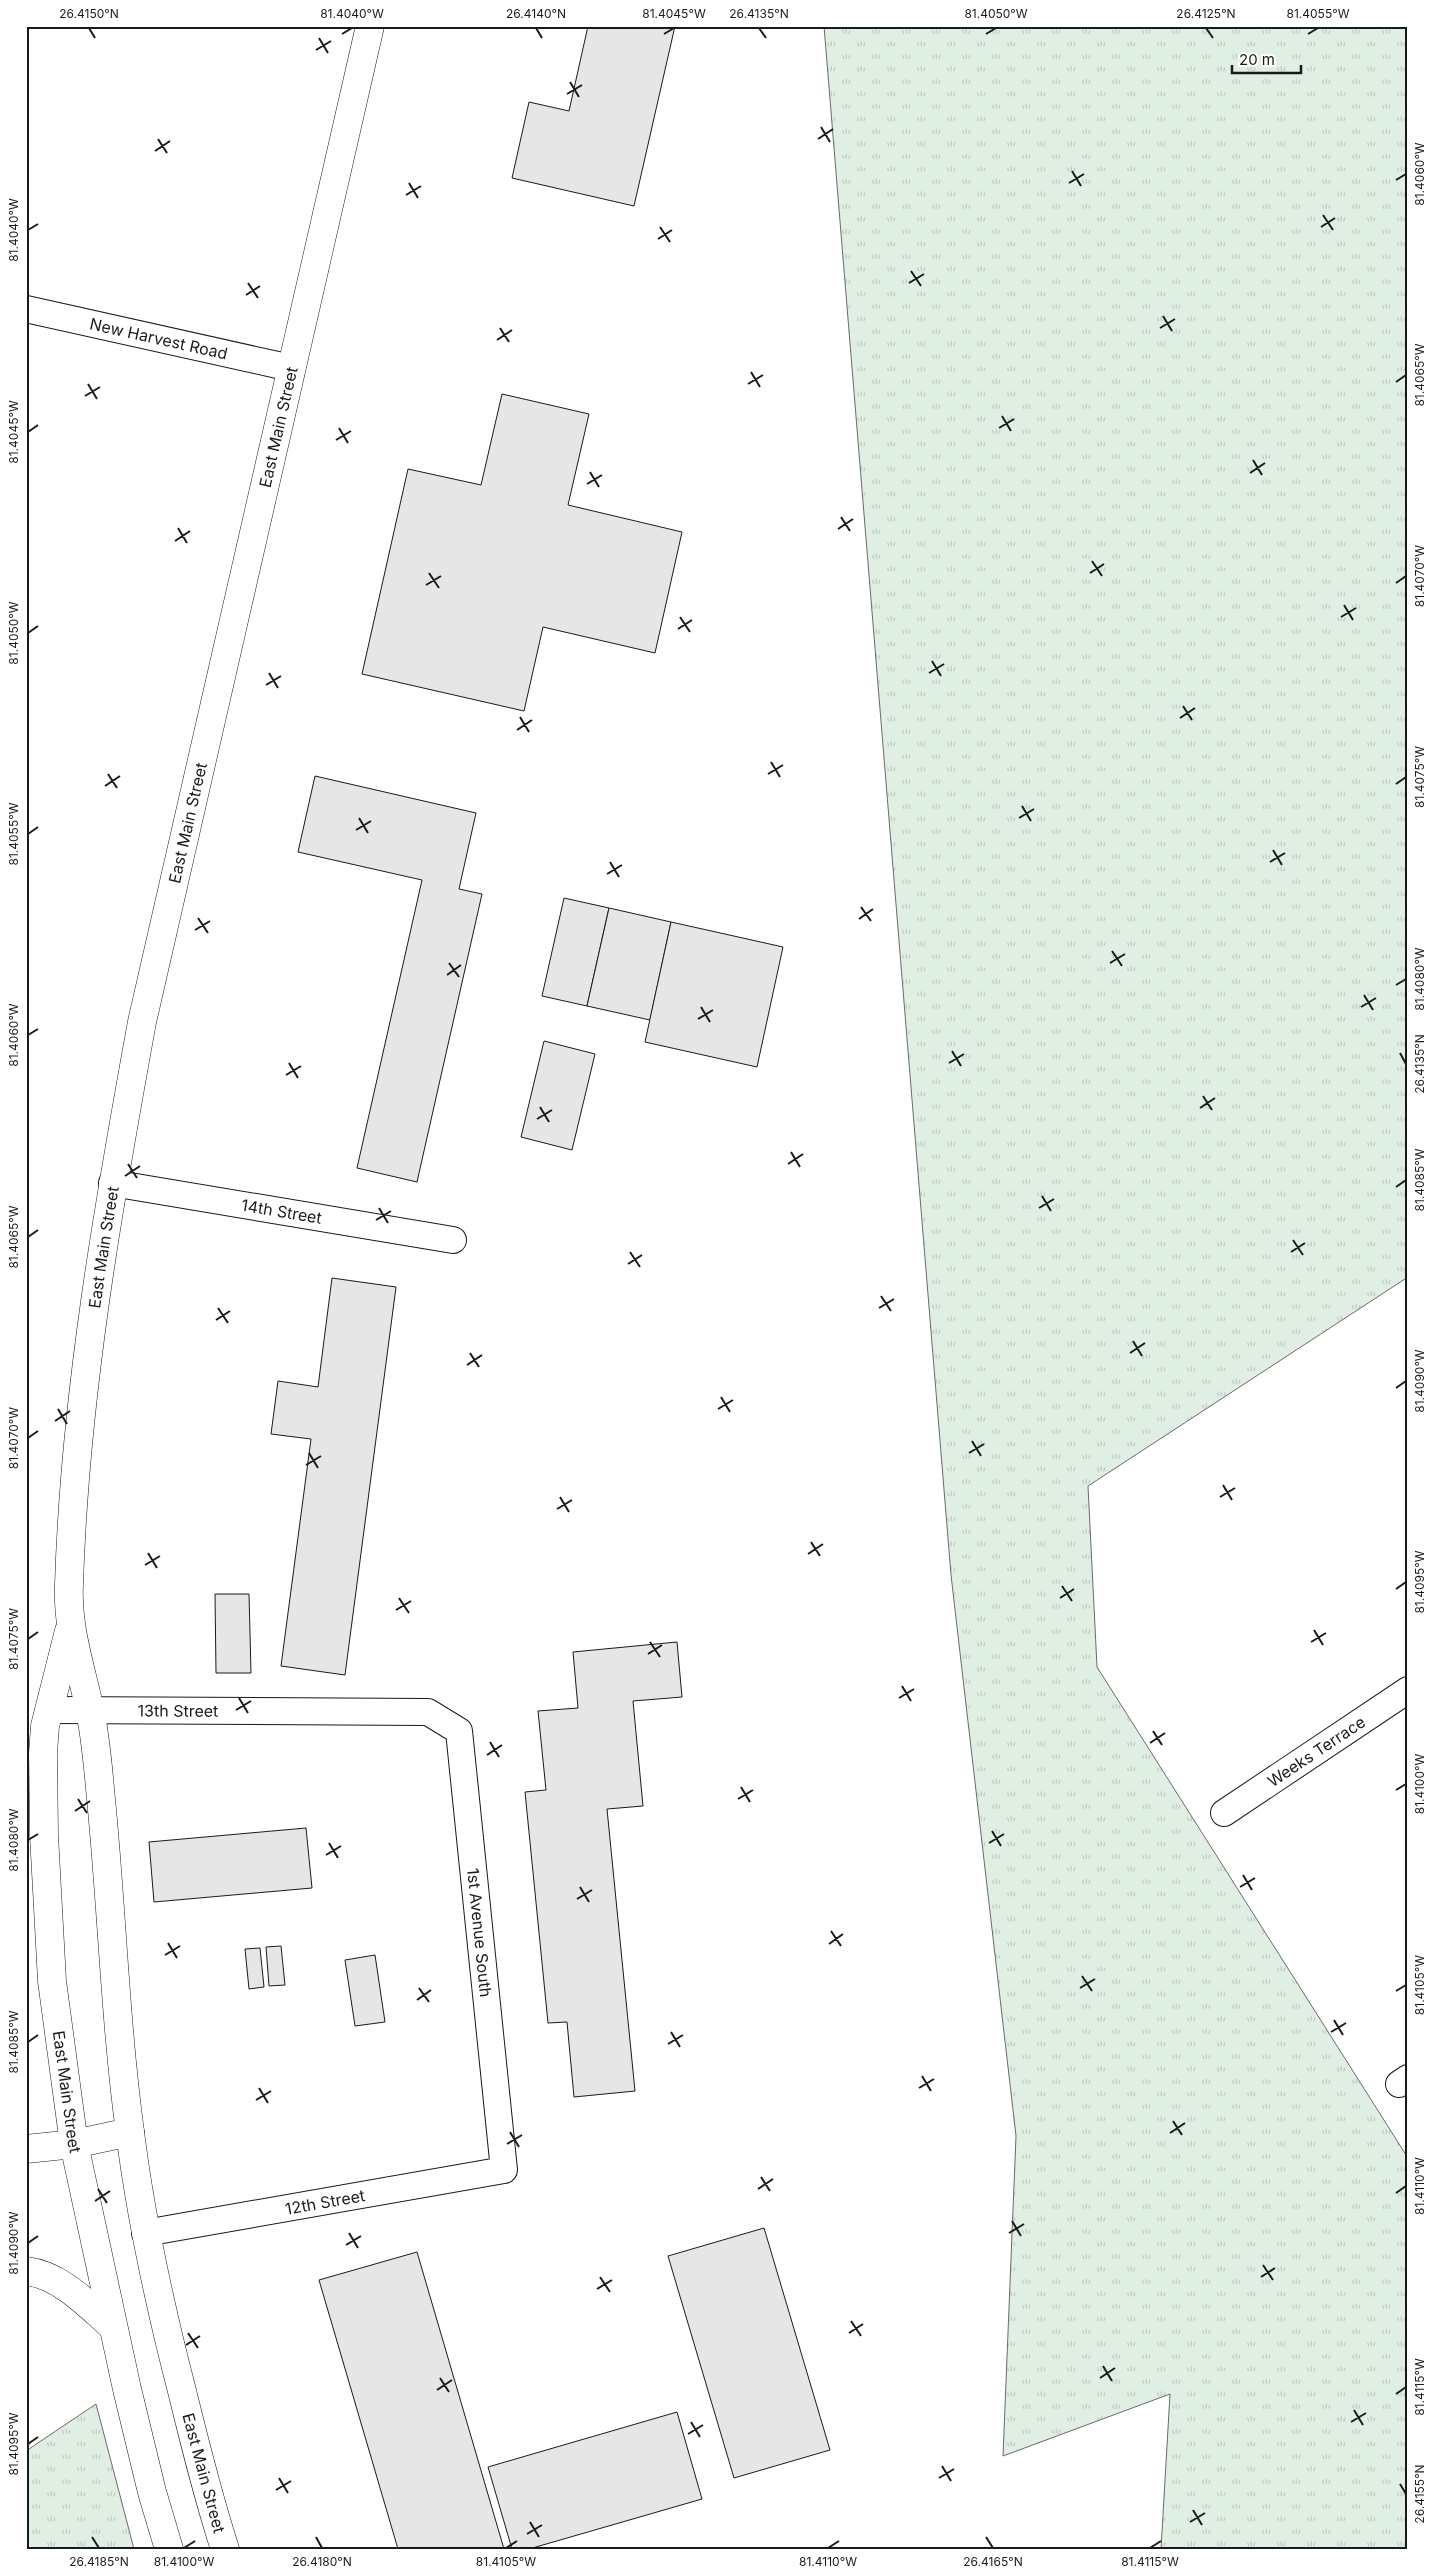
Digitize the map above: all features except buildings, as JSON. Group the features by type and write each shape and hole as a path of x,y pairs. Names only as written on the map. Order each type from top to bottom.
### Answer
{"main road":[{"name":"East Main Street","path":"225,2549 180,2383 146,2233 130,2132 113,1975 105,1833 90,1710 70,1627 69,1586 81,1406 112,1183 142,1022 370,26"},
{"name":"East Main Street","path":"70,1627 45,1726 43,1753 44,1835 52,1981 74,2144 112,2326 152,2492 169,2549"},
{"path":"26,2149 74,2144 130,2132"},
{"path":"26,2271 37,2272 58,2282 112,2326"}],"street":[{"name":"New Harvest Road","path":"26,309 291,368"},
{"name":"14th Street","path":"112,1183 453,1240"},
{"name":"Weeks Terrace","path":"1224,1813 1408,1690"},
{"name":"13th Street","path":"49,1710 428,1712"},
{"name":"1st Avenue South","path":"428,1712 459,1730 504,2170"},
{"name":"12th Street","path":"146,2233 504,2170"}],"green space":[{"path":"824,26 1408,26 1408,1277 1088,1486 1097,1667 1408,2158 1408,2549 1161,2549 1170,2394 1003,2456 1016,2136 951,1575"},
{"path":"96,2404 134,2549 26,2549 26,2451"}]}
